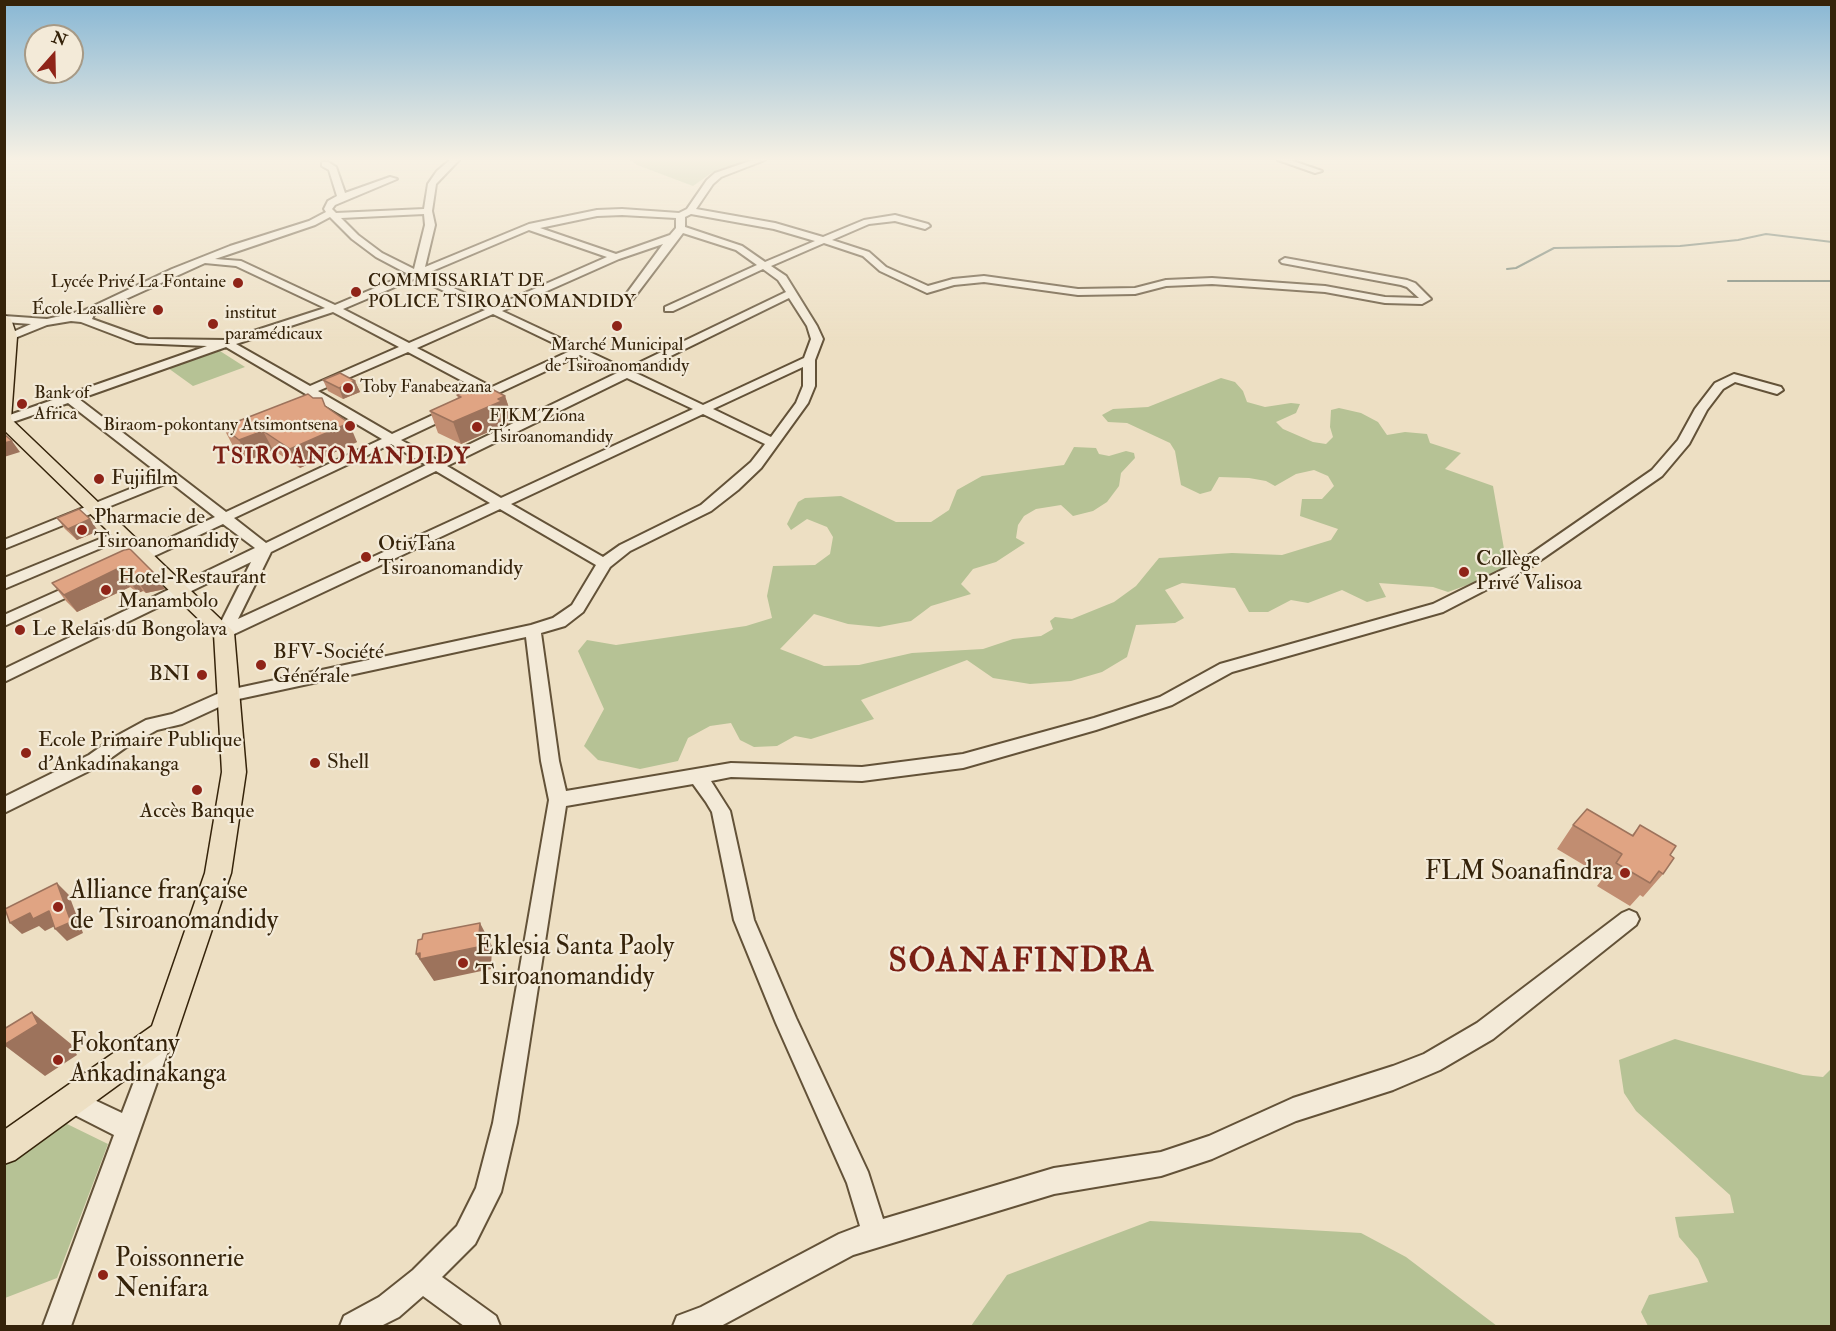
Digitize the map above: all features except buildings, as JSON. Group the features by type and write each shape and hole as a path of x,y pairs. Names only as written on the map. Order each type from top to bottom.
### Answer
{"main road":[{"path":"4,1149 163,1035 218,873 234,772 224,632 4,420 8,343 5,319"}],"street":[{"path":"5,319 47,322 85,316 199,262 256,240 314,222"},
{"path":"341,222 355,237 379,255 418,275 772,442"},
{"path":"418,275 430,222"},
{"path":"4,420 333,309 529,227 553,222"},
{"path":"628,297 677,233 681,222"},
{"path":"747,222 774,226 866,254 883,269 927,290 953,282 984,279 1078,292 1135,291 1166,283 1212,282 1325,289 1385,300 1422,301 1426,299 1411,285 1403,282 1285,261"},
{"path":"669,309 867,222"},
{"path":"910,222 925,226"},
{"path":"529,227 616,257"},
{"path":"4,806 95,760 119,742 152,725 176,719 230,695 533,630 559,622 578,608 604,564 625,548 706,508 756,465 802,403 809,386 809,360 817,339 792,292 782,278 765,265 739,248 677,233 616,257 309,391"},
{"path":"199,262 219,260 238,263 303,292 492,392"},
{"path":"4,675 792,292"},
{"path":"85,316 136,340 227,343 604,564"},
{"path":"8,343 47,322"},
{"path":"112,571 580,351"},
{"path":"224,632 809,360"},
{"path":"558,800 731,770 862,774 963,761 1096,724 1166,701 1226,668 1438,608 1527,563 1657,473 1684,441 1701,409 1719,386 1734,378 1777,390"},
{"path":"70,398 265,549"},
{"path":"4,545 172,477"},
{"path":"4,584 122,534"},
{"path":"224,632 265,549"},
{"path":"4,621 90,581"},
{"path":"354,1326 389,1307 422,1279 465,1235 488,1192 505,1123 558,800 550,761 533,630"},
{"path":"701,782 721,811 744,920 787,1023 859,1181 875,1234"},
{"path":"687,1326 707,1319 848,1243 1054,1182 1161,1164 1212,1147 1293,1110 1393,1078 1432,1062 1485,1031 1629,919"},
{"path":"57,1326 163,1035"},
{"path":"71,1101 129,1128"},
{"path":"422,1279 486,1326"}],"green space":[{"path":"220,351 245,367 193,386 168,368"},
{"path":"1221,378 1235,382 1243,391 1247,402 1265,407 1300,404 1296,413 1276,422 1283,429 1313,442 1326,444 1333,437 1330,427 1331,410 1339,408 1361,413 1378,422 1387,435 1405,432 1427,434 1430,443 1461,453 1445,469 1493,486 1507,566 1489,577 1448,592 1433,587 1379,583 1386,597 1367,602 1342,590 1308,603 1291,600 1268,612 1249,612 1235,588 1182,583 1165,590 1184,618 1175,623 1136,625 1127,657 1102,672 1071,681 1030,684 993,678 967,660 861,700 874,719 811,739 795,736 777,746 754,747 740,740 731,723 710,726 688,738 678,761 640,769 598,760 584,746 604,709 578,651 587,640 616,645 746,626 772,618 767,596 773,566 815,565 830,554 833,537 827,527 807,519 791,530 787,524 798,502 805,498 841,496 896,522 931,522 949,510 957,490 982,476 1064,465 1074,447 1096,448 1099,454 1109,456 1126,451 1134,453 1135,458 1121,473 1119,486 1107,502 1093,511 1073,516 1061,505 1036,509 1024,516 1018,525 1016,538 1025,543 996,562 973,569 961,584 971,594 931,606 911,621 879,627 848,624 814,614 780,649 824,666 859,665 912,653 983,649 1013,639 1041,636 1053,629 1050,621 1055,617 1072,619 1114,602 1136,586 1159,558 1232,553 1282,555 1331,540 1338,529 1300,516 1302,499 1322,499 1334,486 1328,476 1314,470 1296,474 1275,486 1266,481 1249,478 1219,477 1211,491 1200,494 1181,485 1175,451 1170,443 1127,423 1108,422 1102,415 1113,409 1148,407"},
{"path":"1675,1039 1803,1075 1823,1077 1831,1069 1831,1326 1648,1326 1641,1312 1649,1295 1708,1282 1698,1259 1679,1237 1675,1217 1734,1213 1730,1195 1636,1111 1624,1093 1619,1060"},
{"path":"63,1122 108,1144 57,1278 5,1298 5,1163"},
{"path":"1150,1221 1361,1233 1406,1257 1497,1326 971,1326 1007,1275"}],"waterway":[{"path":"1507,269 1516,268 1554,248 1680,246 1738,240 1766,234 1832,242"},
{"path":"1728,281 1832,281"}],"place":[{"name":"Lycée Privé La Fontaine","path":"238,283"},
{"name":"COMMISSARIAT DE POLICE TSIROANOMANDIDY","path":"356,292"},
{"name":"École Lasallière","path":"158,310"},
{"name":"institut paramédicaux","path":"213,324"},
{"name":"Marché Municipal de Tsiroanomandidy","path":"617,326"},
{"name":"Toby Fanabeazana","path":"348,388"},
{"name":"Bank of Africa","path":"22,404"},
{"name":"Biraom-pokontany Atsimontsena","path":"350,426"},
{"name":"FJKM Ziona Tsiroanomandidy","path":"477,427"},
{"name":"Fujifilm","path":"99,479"},
{"name":"Pharmacie de Tsiroanomandidy","path":"82,530"},
{"name":"OtivTana Tsiroanomandidy","path":"366,557"},
{"name":"Collège Privé Valisoa","path":"1464,572"},
{"name":"Hotel-Restaurant Manambolo","path":"106,590"},
{"name":"Le Relais du Bongolava","path":"20,630"},
{"name":"BFV-Société Générale","path":"261,665"},
{"name":"BNI","path":"202,675"},
{"name":"Ecole Primaire Publique d'Ankadinakanga","path":"26,753"},
{"name":"Shell","path":"315,763"},
{"name":"Accès Banque","path":"197,790"},
{"name":"FLM Soanafindra","path":"1625,873"},
{"name":"Alliance française de Tsiroanomandidy","path":"58,907"},
{"name":"Eklesia Santa Paoly Tsiroanomandidy","path":"463,963"},
{"name":"Fokontany Ankadinakanga","path":"58,1060"},
{"name":"Poissonnerie Nenifara","path":"103,1275"}],"district":[{"name":"TSIROANOMANDIDY","path":"342,458"},
{"name":"SOANAFINDRA","path":"1022,964"}]}
